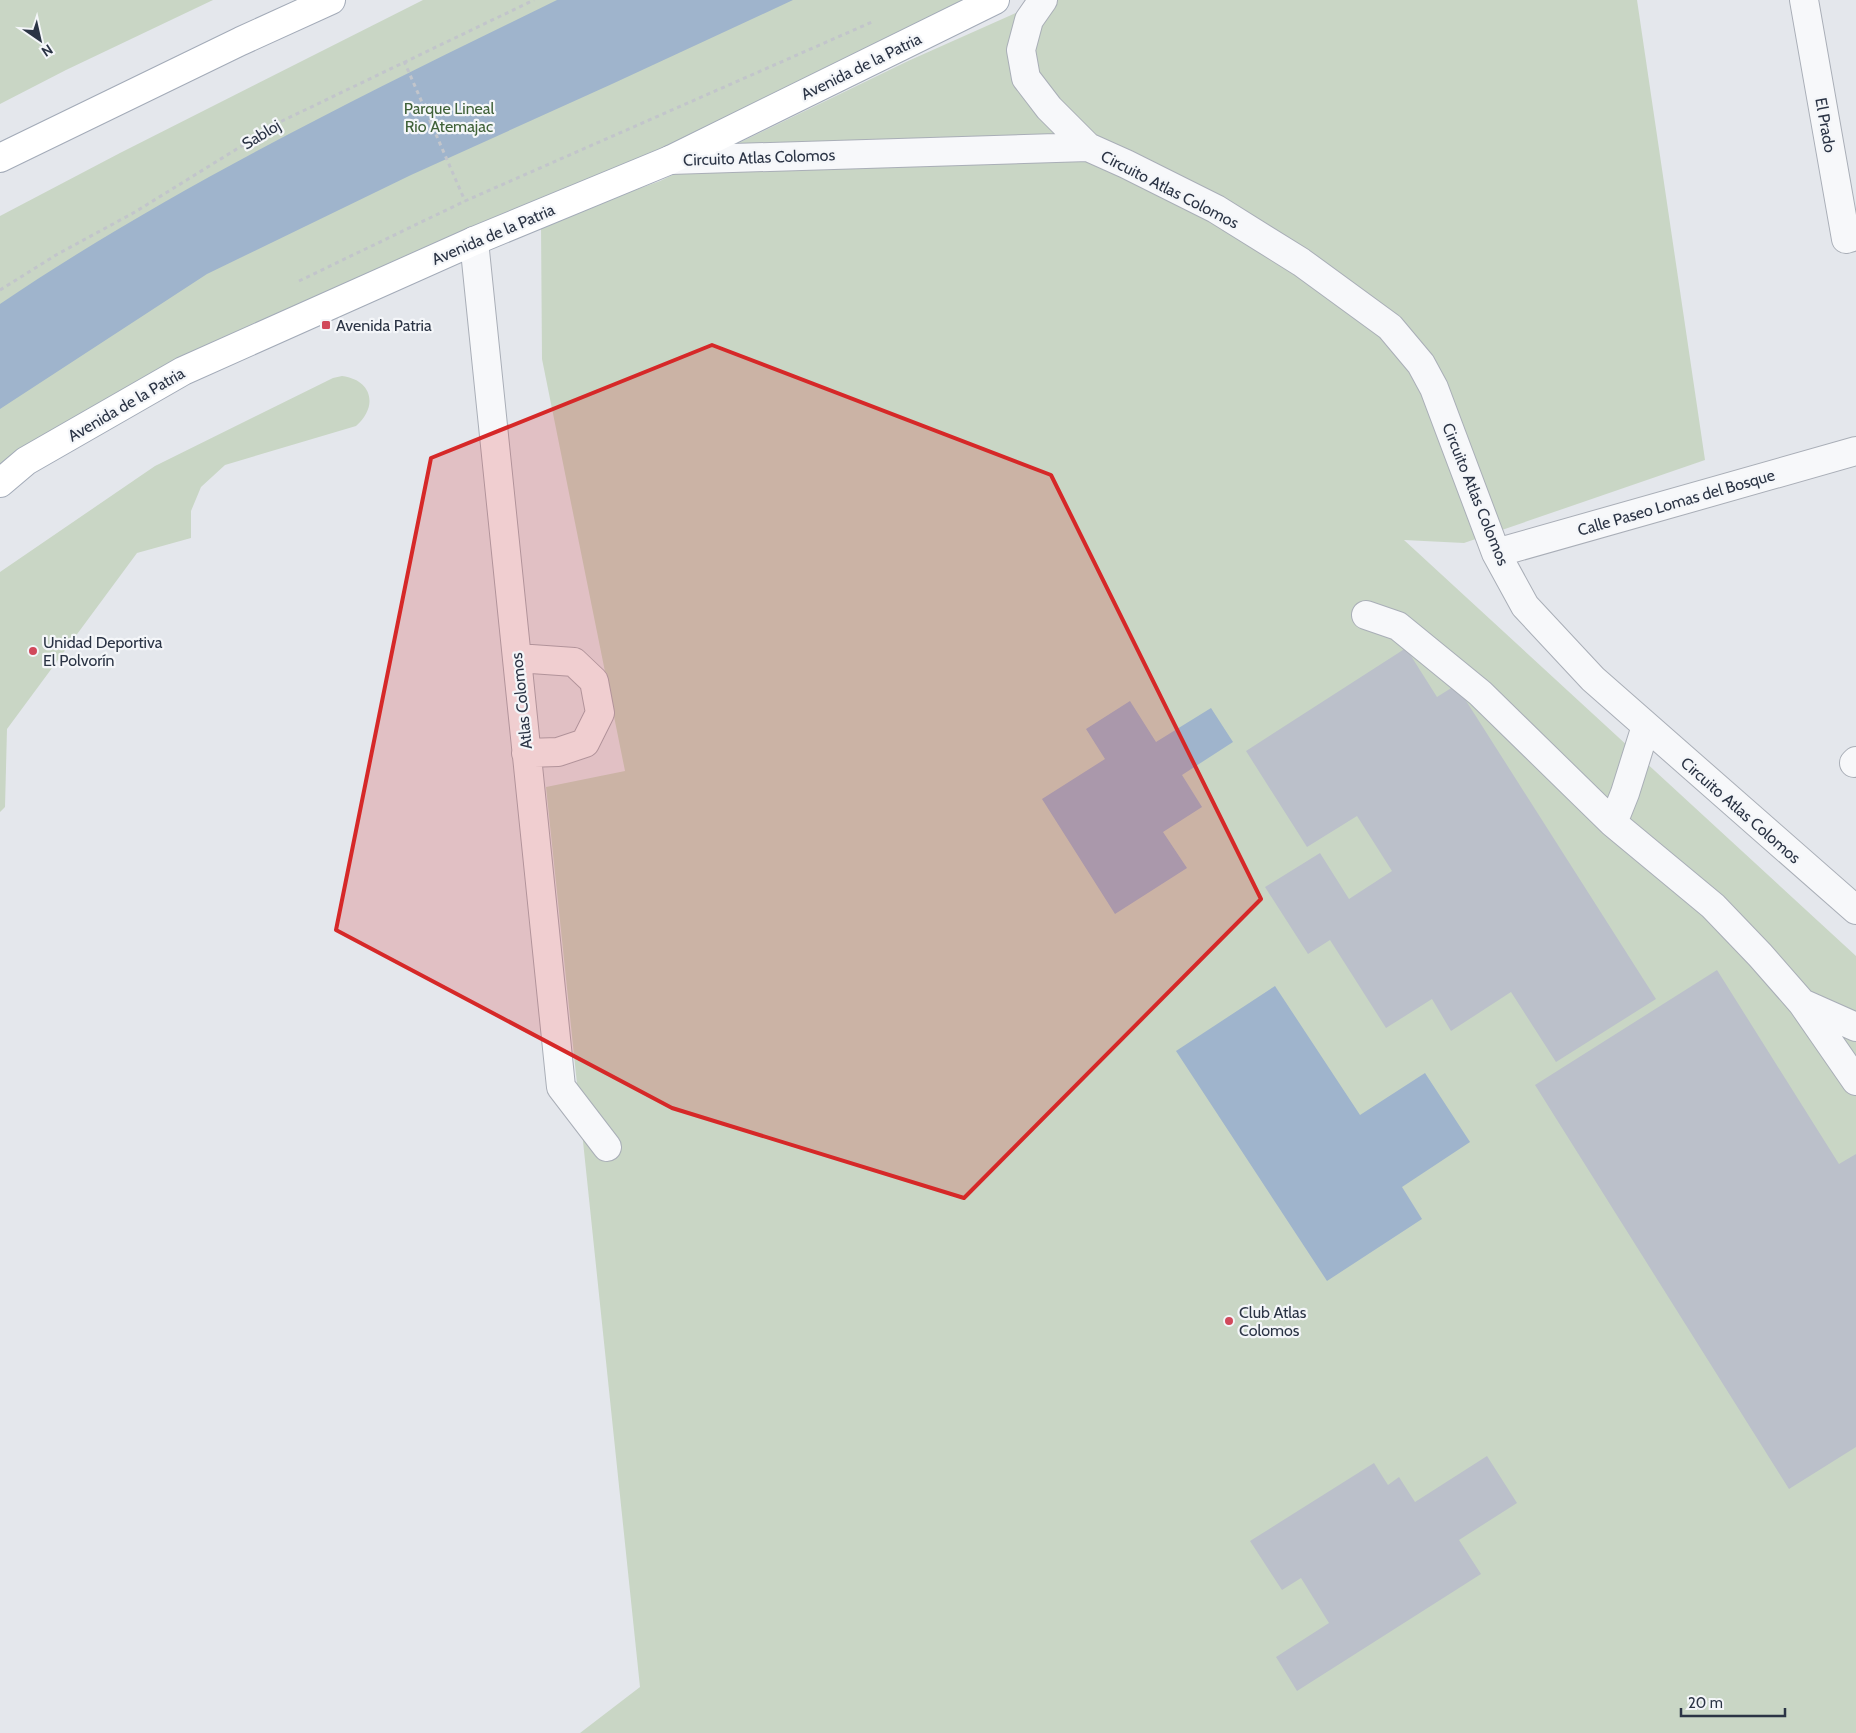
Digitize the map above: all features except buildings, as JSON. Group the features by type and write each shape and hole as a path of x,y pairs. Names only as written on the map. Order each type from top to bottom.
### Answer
{"main road":[{"path":"0,158 232,45 331,0"},
{"name":"Avenida de la Patria","path":"0,483 26,461 183,371 474,241 670,160 995,0"}],"street":[{"name":"Circuito Atlas Colomos","path":"1043,0 1029,20 1021,50 1026,78 1049,108 1088,147 1216,209 1301,262 1390,327 1421,364 1434,388 1496,553 1525,606 1593,679 1856,910"},
{"name":"El Prado","path":"1804,0 1846,239 1856,236"},
{"name":"Circuito Atlas Colomos","path":"670,160 1088,147"},
{"name":"Atlas Colomos","path":"474,241 561,1087 607,1147"},
{"name":"Calle Paseo Lomas del Bosque","path":"1496,553 1856,451"},
{"path":"1366,615 1398,626 1480,693 1612,823 1713,906 1802,1003 1856,1081"},
{"path":"517,658 574,662 594,681 600,713 585,743 558,752 526,753"},
{"path":"1612,823 1625,792 1646,726"},
{"path":"1802,1003 1856,1027"}],"path":[{"name":"Sabloj","path":"0,290 56,255 135,212 282,121 534,0"},
{"path":"404,61 465,201"}],"highlighted area":[{"path":"712,345 1051,475 1261,899 964,1198 672,1108 336,930 431,458"}],"green space":[{"path":"0,0 213,0 66,70 0,104"},
{"name":"Parque Lineal Rio Atemajac","path":"423,0 973,0 739,113 505,219 0,470 0,216 120,153"},
{"name":"Club Atlas Colomos","path":"1045,0 1637,0 1705,460 1464,543 1404,540 1856,956 1856,1733 580,1733 640,1687 546,787 625,771 542,359 541,224 660,181 908,61"},
{"name":"Unidad Deportiva El Polvorín","path":"342,376 360,383 369,395 367,411 363,419 356,426 225,465 201,487 191,511 191,538 137,553 7,729 5,807 0,812 0,572 155,466 333,378"}],"water":[{"path":"557,0 793,0 411,175 207,274 0,409 0,304 135,219 203,180 273,142"},
{"path":"1130,701 1156,742 1211,708 1233,742 1182,775 1202,807 1163,832 1187,868 1115,914 1042,799 1105,759 1086,729"},
{"path":"1275,986 1360,1115 1425,1073 1470,1142 1402,1187 1422,1219 1327,1281 1176,1051"}],"place":[{"name":"Avenida Patria","path":"326,325"},
{"name":"Unidad Deportiva El Polvorín","path":"33,651"},
{"name":"Club Atlas Colomos","path":"1229,1321"}]}
